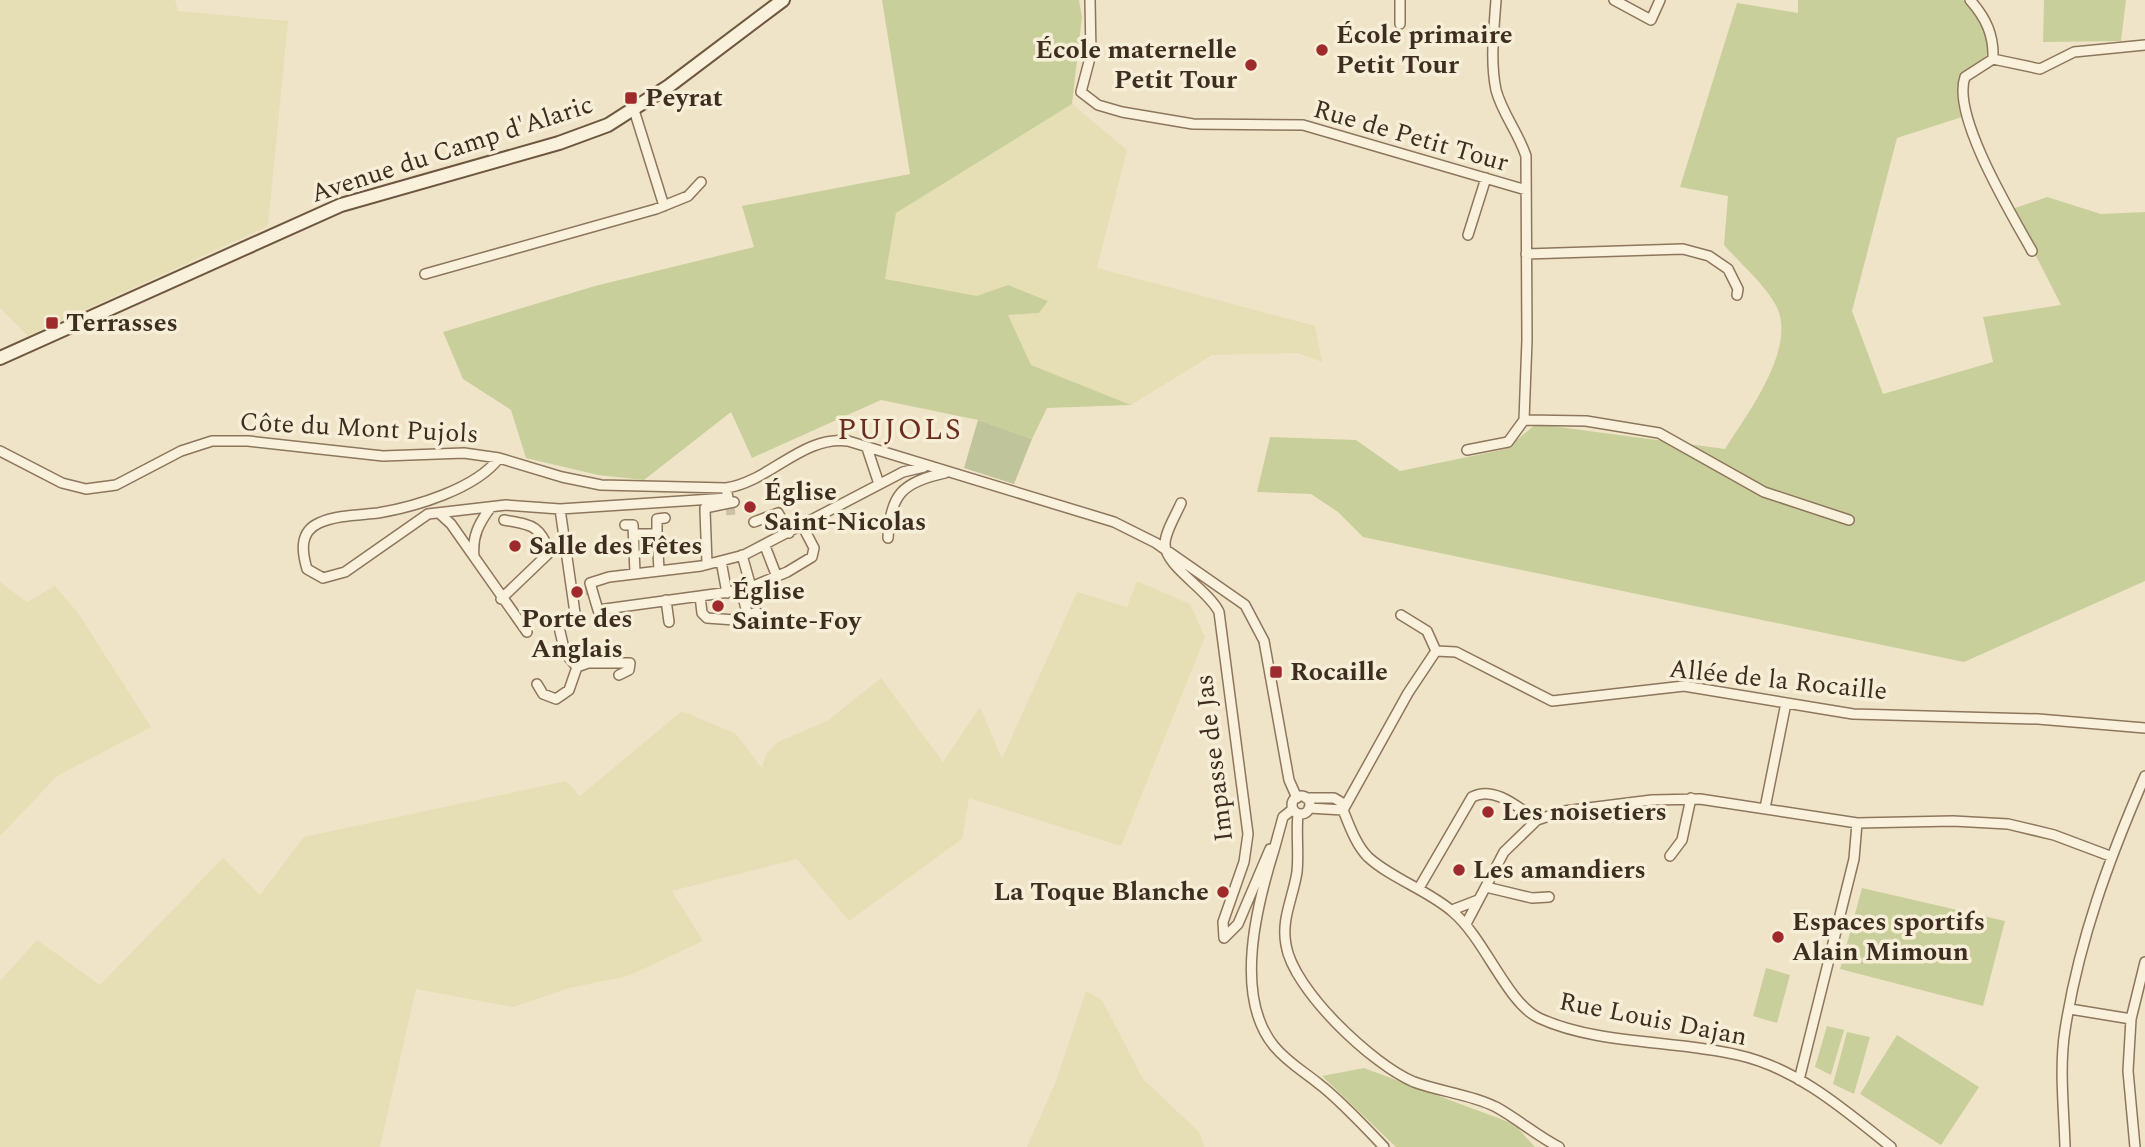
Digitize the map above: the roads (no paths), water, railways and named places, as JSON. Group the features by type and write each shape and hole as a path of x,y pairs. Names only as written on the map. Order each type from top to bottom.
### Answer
{"main road":[{"name":"Avenue du Camp d'Alaric","path":"0,358 341,205 559,143 608,125 634,110 783,0"}],"street":[{"name":"Rue de Petit Tour","path":"1090,0 1091,54 1081,92 1098,105 1122,113 1192,124 1303,125 1526,190"},
{"path":"1400,0 1400,24"},
{"path":"1467,450 1508,442 1524,420 1526,156 1518,131 1504,111 1496,89 1493,47 1496,0"},
{"path":"1614,0 1651,20 1660,0"},
{"path":"1970,0 1988,26 1993,59"},
{"path":"2032,251 1989,172 1961,94 1965,77 1993,59 2040,69 2074,52 2145,45"},
{"path":"634,110 664,206"},
{"path":"1468,235 1486,178"},
{"path":"425,274 664,206 688,196 701,182"},
{"path":"1526,254 1683,248 1709,256 1728,269 1738,289 1737,295"},
{"path":"1524,420 1586,421 1660,433 1764,492 1849,520"},
{"name":"Côte du Mont Pujols","path":"0,452 62,483 98,489 116,485 181,451 212,441 248,441 383,456 464,453 499,458 562,477 728,499"},
{"path":"703,566 705,509 728,499 746,484 825,441 848,441 1114,522 1167,551 1245,605 1259,626 1264,641 1289,780 1309,808"},
{"path":"867,448 879,484"},
{"path":"499,458 471,480 427,501 319,523 307,533 301,551 307,569 323,578 345,572 428,514 491,507 560,509 728,499"},
{"path":"802,525 814,548 812,557 777,577 727,593 666,600 645,606 598,610 590,583 635,573 703,566 742,555 764,546 802,525 902,472 927,466"},
{"path":"888,538 891,507 901,490 922,478 946,472"},
{"path":"1167,551 1165,543 1181,503"},
{"path":"474,558 473,541 479,522 491,507"},
{"path":"560,509 575,613 559,627 565,653 577,667"},
{"path":"439,513 451,524 501,599 527,632"},
{"path":"759,521 778,513 789,533"},
{"path":"659,570 657,519 665,518"},
{"path":"501,599 550,552 544,536 534,526 504,520"},
{"path":"625,525 633,525 635,573"},
{"path":"639,534 657,534"},
{"path":"764,546 777,577"},
{"name":"Impasse de Jas","path":"1167,551 1167,557 1203,590 1219,612 1248,834 1244,862 1223,922 1224,938 1238,924 1270,849 1275,850 1257,905 1250,947 1256,1000 1263,1026 1272,1044 1293,1066 1320,1084 1384,1147"},
{"path":"742,555 751,587"},
{"path":"721,561 727,593"},
{"path":"703,595 702,613 707,618 735,620 752,614 741,590"},
{"path":"666,600 670,622"},
{"path":"1343,807 1436,651 1427,631 1401,615"},
{"name":"Allée de la Rocaille","path":"1436,651 1456,652 1552,701 1684,686 1853,714 2013,718 2145,728"},
{"path":"577,667 588,663 630,663 629,670 619,676"},
{"path":"537,684 542,694 556,699 569,690 577,667"},
{"path":"1765,808 1786,703"},
{"path":"2064,1147 2065,1031 2084,936 2110,856 2145,776"},
{"path":"1419,888 1472,797 1479,793 1496,794 1537,820"},
{"path":"1301,798 1334,798 1343,807"},
{"path":"1301,798 1296,811 1297,871 1286,915 1285,942 1294,968 1325,1010 1370,1056 1390,1070 1434,1089 1494,1106 1559,1147"},
{"path":"1670,856 1682,840 1690,798"},
{"path":"1466,924 1511,842 1537,820 1564,810 1690,798 1857,823 1953,821 2008,824 2054,835 2110,856"},
{"path":"1275,850 1283,817 1296,811 1306,812 1309,808 1343,807"},
{"name":"Rue Louis Dajan","path":"1343,807 1370,858 1419,888 1466,924 1493,960 1512,995 1538,1018 1564,1027 1637,1041 1739,1055 1776,1066 1846,1110 1886,1145"},
{"path":"1799,1080 1854,859 1857,823"},
{"path":"1486,887 1532,898 1549,897"},
{"path":"1451,910 1478,900"},
{"path":"2135,1147 2128,1071 2131,1018 2145,962"},
{"path":"2070,1009 2131,1018"}],"tunnel":[{"path":"730,506 731,516"},
{"path":"572,593 591,590"}],"place":[{"name":"École primaire Petit Tour","path":"1322,50"},
{"name":"École maternelle Petit Tour","path":"1251,65"},
{"name":"Peyrat","path":"631,98"},
{"name":"Terrasses","path":"52,323"},
{"name":"Église Saint-Nicolas","path":"750,507"},
{"name":"Salle des Fêtes","path":"515,546"},
{"name":"Porte des Anglais","path":"577,592"},
{"name":"Église Sainte-Foy","path":"718,606"},
{"name":"Rocaille","path":"1276,672"},
{"name":"Les noisetiers","path":"1488,812"},
{"name":"Les amandiers","path":"1459,870"},
{"name":"La Toque Blanche","path":"1223,892"},
{"name":"Espaces sportifs Alain Mimoun","path":"1778,937"}],"district":[{"name":"PUJOLS","path":"900,430"}]}
